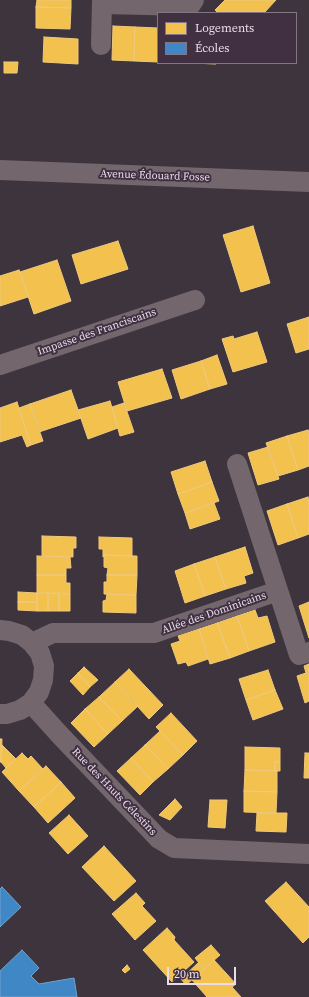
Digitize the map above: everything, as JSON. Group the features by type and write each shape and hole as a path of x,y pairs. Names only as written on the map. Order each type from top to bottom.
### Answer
{"street":[{"path":"101,46 102,2 190,6 194,0"},
{"name":"Avenue Édouard Fosse","path":"0,170 309,182"},
{"name":"Impasse des Franciscains","path":"0,365 195,300"},
{"name":"Allée des Dominicains","path":"237,464 299,655 309,652"},
{"name":"Allée des Dominicains","path":"32,643 53,633 154,633 278,591"},
{"path":"0,630 9,630 22,635 32,643 40,653 44,666 43,680 39,692 31,703 20,710 7,714 0,714"},
{"name":"Rue des Hauts Célestins","path":"31,703 159,839 174,848 309,854"}],"building: Logements":[{"path":"37,0 71,0 71,8 36,7"},
{"path":"225,0 276,0 265,12 217,12 215,10"},
{"path":"36,7 71,8 70,29 36,28"},
{"path":"113,26 135,27 134,61 112,60"},
{"path":"135,27 157,28 157,62 134,61"},
{"path":"44,37 78,39 78,64 43,62"},
{"path":"4,62 18,62 17,73 4,73"},
{"path":"253,226 270,283 241,292 223,235"},
{"path":"118,241 128,269 81,284 72,255"},
{"path":"57,260 71,301 34,314 20,272"},
{"path":"19,270 28,297 0,306 0,276"},
{"path":"309,317 309,349 296,353 287,324"},
{"path":"257,332 267,362 233,372 222,339 233,336 234,339"},
{"path":"217,355 227,384 210,389 201,361"},
{"path":"201,361 210,389 181,399 172,370"},
{"path":"162,369 172,398 127,411 118,382"},
{"path":"71,390 81,418 39,432 30,404"},
{"path":"110,401 118,428 88,439 78,410"},
{"path":"17,402 31,445 27,447 22,435 0,442 0,408"},
{"path":"124,403 134,432 120,436 112,407"},
{"path":"30,404 43,441 31,445 19,408"},
{"path":"308,430 309,466 298,470 287,436"},
{"path":"287,436 298,470 278,476 266,443"},
{"path":"268,447 279,479 258,485 248,453"},
{"path":"205,461 212,482 178,494 171,472"},
{"path":"212,482 219,501 185,513 178,494"},
{"path":"308,497 309,534 298,538 287,504"},
{"path":"214,503 220,519 190,529 185,513"},
{"path":"287,504 298,538 278,545 267,511"},
{"path":"42,536 76,537 76,548 73,548 73,557 42,556"},
{"path":"99,537 132,538 132,556 104,555 103,557 103,549 99,549"},
{"path":"245,547 253,573 244,576 246,583 226,589 215,557"},
{"path":"104,555 137,556 137,575 107,575 108,568 104,567"},
{"path":"37,556 70,557 71,568 66,568 66,575 37,575"},
{"path":"215,557 226,589 205,596 194,564"},
{"path":"194,564 205,596 185,603 175,571"},
{"path":"37,575 66,575 66,583 70,583 70,594 37,593"},
{"path":"107,575 137,575 136,595 104,594 104,582 107,582"},
{"path":"18,592 37,593 37,602 18,602"},
{"path":"37,593 48,593 48,611 37,611"},
{"path":"48,593 59,593 59,611 48,611"},
{"path":"59,593 70,594 70,611 59,611"},
{"path":"107,594 136,595 136,613 103,612 103,601 106,600"},
{"path":"18,602 37,602 37,611 18,610"},
{"path":"309,602 309,638 299,606"},
{"path":"255,610 258,618 267,616 275,642 249,651 237,616"},
{"path":"237,616 249,651 230,658 217,623"},
{"path":"217,623 230,658 210,664 199,629"},
{"path":"199,629 208,659 188,666 186,662 178,664 171,644 180,641 178,636"},
{"path":"309,664 309,701 305,703 297,676 306,673 304,666"},
{"path":"84,667 98,680 90,687 78,673"},
{"path":"129,669 163,705 149,719 115,682"},
{"path":"268,670 275,690 246,700 239,679"},
{"path":"78,673 90,687 83,695 70,681"},
{"path":"115,682 138,706 122,721 99,697"},
{"path":"275,690 283,709 253,720 246,700"},
{"path":"99,697 122,721 108,734 85,709"},
{"path":"85,709 108,734 94,747 71,723"},
{"path":"171,713 197,741 183,755 156,727"},
{"path":"160,731 183,755 168,769 145,745"},
{"path":"0,739 2,739 1,762 0,762"},
{"path":"2,745 16,759 6,768 1,762"},
{"path":"145,745 168,769 153,782 131,758"},
{"path":"245,747 280,748 280,762 275,762 275,771 245,770"},
{"path":"22,753 28,759 31,756 43,769 19,791 2,772"},
{"path":"305,753 309,753 309,778 304,778"},
{"path":"131,758 153,782 140,795 117,771"},
{"path":"275,762 280,762 280,771 275,771"},
{"path":"46,766 61,782 34,807 19,791"},
{"path":"245,770 277,771 277,792 244,791"},
{"path":"61,782 75,798 48,823 34,807"},
{"path":"244,791 277,792 276,813 244,812"},
{"path":"175,799 182,807 170,820 159,815"},
{"path":"210,800 227,800 225,828 208,827"},
{"path":"257,813 287,813 286,832 256,831"},
{"path":"69,815 88,836 68,854 49,833"},
{"path":"104,846 136,881 114,901 82,867"},
{"path":"286,882 309,907 309,937 303,943 265,901"},
{"path":"136,893 145,903 142,906 156,921 135,940 112,914"},
{"path":"167,928 175,937 174,940 194,962 172,982 143,950"},
{"path":"211,945 220,955 204,969 195,958"},
{"path":"214,960 236,984 232,987 241,997 207,997 192,980"},
{"path":"199,962 204,969 186,985 181,979"},
{"path":"127,965 130,969 125,973 122,970"}],"building: Écoles":[{"path":"2,887 21,907 0,927 0,889"},
{"path":"22,950 39,968 31,976 39,984 74,978 77,997 0,997 0,971"}]}
